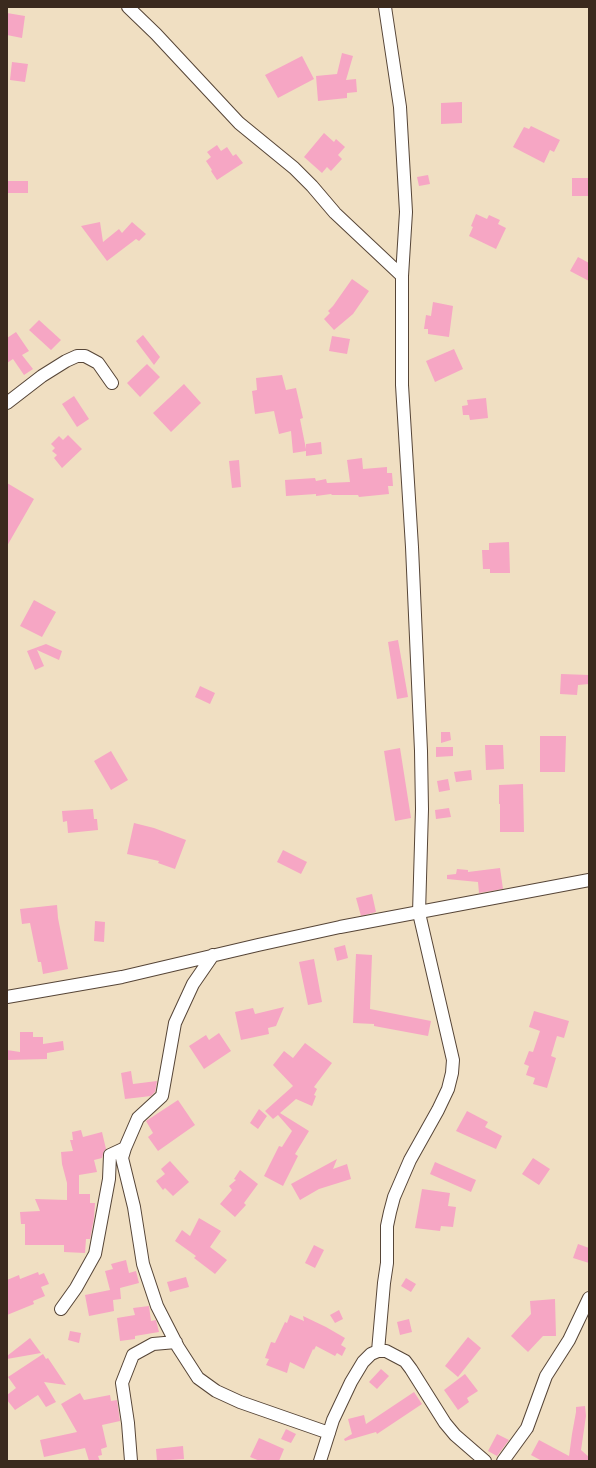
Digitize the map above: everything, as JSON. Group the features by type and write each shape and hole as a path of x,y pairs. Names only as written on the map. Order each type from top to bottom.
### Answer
{"street":[{"path":"128,7 156,34 239,123 294,168 336,213 402,276"},
{"path":"378,1351 387,1263 390,1212 394,1197 410,1160 448,1089 452,1073 453,1060 419,913 422,809 421,754 412,547 402,385 402,276 406,212 400,106 385,7"},
{"path":"7,402 42,376 77,356 85,356 98,363 112,383"},
{"path":"7,997 122,976 340,927 589,880"},
{"path":"213,955 193,984 175,1023 162,1096 138,1118 122,1158 134,1207 143,1264 157,1306 176,1342 198,1378 216,1391 266,1412 329,1433"},
{"path":"61,1310 76,1288 95,1254 110,1179 110,1155 125,1148"},
{"path":"503,1461 527,1428 546,1376 569,1340 589,1298"},
{"path":"131,1461 128,1423 122,1383 133,1354 153,1344 176,1342"},
{"path":"320,1461 333,1420 351,1382 363,1362 371,1354 378,1351 386,1351 405,1361 455,1435 485,1461"}],"building":[{"path":"7,13 25,16 22,38 7,35"},
{"path":"342,53 353,56 346,80 356,79 357,92 347,93 347,98 318,101 316,76 337,74"},
{"path":"302,56 314,79 278,98 265,75"},
{"path":"12,62 28,64 25,82 10,80"},
{"path":"462,102 462,123 441,124 441,103"},
{"path":"531,126 560,140 554,152 550,150 544,163 513,147 524,127 529,129"},
{"path":"324,133 334,142 336,139 345,147 338,155 342,159 331,171 327,167 322,173 304,157"},
{"path":"217,145 221,151 227,147 233,156 236,154 243,163 217,180 206,161 211,157 207,152"},
{"path":"428,175 430,184 419,186 417,177"},
{"path":"572,178 588,178 588,196 572,196"},
{"path":"7,181 28,181 28,193 7,193"},
{"path":"476,214 487,219 489,215 500,220 498,224 506,228 496,249 469,236"},
{"path":"100,222 103,242 119,229 122,233 132,222 146,234 139,241 136,239 107,261 81,226"},
{"path":"578,257 589,263 589,281 570,271"},
{"path":"352,279 369,291 353,314 334,330 324,319 330,313 328,311"},
{"path":"433,302 453,306 449,337 428,334 428,329 424,329 426,315 431,316"},
{"path":"39,320 61,340 51,350 29,330"},
{"path":"16,332 29,351 22,355 33,369 24,375 13,359 7,363 7,338"},
{"path":"143,335 160,357 154,365 136,341"},
{"path":"332,336 350,339 347,354 329,351"},
{"path":"454,349 463,369 435,382 426,361"},
{"path":"147,364 160,377 140,397 127,383"},
{"path":"282,375 286,390 296,388 303,418 300,419 306,449 306,444 321,442 322,454 306,456 306,451 293,453 291,431 279,434 274,411 255,414 252,391 257,390 256,378"},
{"path":"184,384 201,403 171,432 153,413"},
{"path":"74,396 89,419 77,427 62,404"},
{"path":"486,398 488,418 470,420 469,415 463,415 462,406 468,405 467,400"},
{"path":"68,435 82,449 62,468 54,458 57,455 52,451 55,448 51,444 59,436 63,440"},
{"path":"362,458 363,469 387,467 387,473 392,473 393,486 388,486 389,494 359,497 358,495 331,494 316,496 316,494 286,496 285,480 315,478 316,481 326,479 327,483 350,482 347,460"},
{"path":"239,460 241,487 232,488 229,461"},
{"path":"7,483 34,499 7,546"},
{"path":"509,542 510,573 490,573 490,569 483,569 482,550 489,550 489,543"},
{"path":"34,600 56,612 42,637 20,626"},
{"path":"398,640 408,697 397,699 388,642"},
{"path":"46,644 62,651 59,660 37,650 44,666 35,670 27,651"},
{"path":"561,674 589,675 589,684 578,685 577,695 560,694"},
{"path":"200,686 215,693 210,704 195,697"},
{"path":"441,732 450,732 451,740 441,743"},
{"path":"540,736 566,736 565,772 540,772"},
{"path":"485,745 503,745 504,769 486,770"},
{"path":"436,747 453,747 453,756 436,757"},
{"path":"400,748 411,818 395,821 384,751"},
{"path":"111,751 128,780 111,790 94,761"},
{"path":"471,770 472,780 456,782 454,772"},
{"path":"448,779 450,790 439,792 437,781"},
{"path":"523,784 524,832 500,832 499,785"},
{"path":"449,808 451,817 436,819 435,810"},
{"path":"93,809 94,819 97,819 98,830 68,833 67,821 63,822 62,811"},
{"path":"134,823 154,828 186,840 175,869 158,863 159,861 127,854"},
{"path":"283,850 307,862 301,874 277,862"},
{"path":"500,868 503,889 479,893 478,882 447,879 447,875 456,874 457,869 468,870 468,872"},
{"path":"372,894 376,912 361,916 356,898"},
{"path":"57,905 58,918 68,969 43,974 41,962 38,962 30,923 22,924 20,909"},
{"path":"95,921 105,922 104,942 94,941"},
{"path":"345,945 348,958 337,961 334,948"},
{"path":"356,954 372,955 370,1009 431,1021 428,1036 374,1026 374,1024 353,1023"},
{"path":"314,959 322,1002 308,1005 299,962"},
{"path":"284,1007 276,1026 268,1028 269,1034 241,1040 235,1012 253,1008 255,1014"},
{"path":"534,1011 569,1021 564,1038 557,1036 551,1056 556,1058 547,1088 533,1084 535,1078 526,1075 529,1066 524,1064 529,1051 533,1052 540,1031 529,1027"},
{"path":"20,1032 33,1032 33,1037 43,1037 43,1044 63,1041 64,1050 47,1053 47,1059 7,1060 7,1050 20,1052"},
{"path":"219,1033 231,1051 204,1069 189,1046 206,1035 209,1040"},
{"path":"305,1043 332,1063 314,1087 317,1089 312,1106 296,1099 280,1113 309,1131 295,1154 298,1156 283,1186 264,1176 279,1146 282,1147 292,1131 278,1115 273,1119 265,1111 293,1086 273,1065 284,1051 293,1058"},
{"path":"131,1071 133,1084 157,1081 155,1092 151,1096 125,1099 121,1073"},
{"path":"178,1100 195,1125 158,1151 148,1137 153,1133 146,1121"},
{"path":"259,1109 267,1116 258,1129 250,1123"},
{"path":"467,1111 488,1122 485,1127 502,1136 496,1149 456,1131"},
{"path":"81,1130 83,1137 102,1132 106,1149 102,1158 94,1160 97,1172 79,1175 79,1194 90,1194 90,1203 95,1203 90,1239 86,1239 85,1253 64,1252 64,1245 25,1245 25,1224 21,1224 20,1212 40,1211 35,1199 67,1200 67,1183 62,1164 61,1152 73,1151 70,1140 73,1140 72,1132"},
{"path":"533,1158 550,1169 539,1185 522,1174"},
{"path":"337,1159 333,1169 347,1164 351,1179 319,1189 300,1200 291,1184"},
{"path":"170,1161 189,1182 173,1196 165,1188 163,1190 156,1181 165,1174 161,1169"},
{"path":"435,1162 476,1180 471,1192 430,1174"},
{"path":"240,1170 258,1184 244,1203 246,1205 235,1217 220,1204 232,1190 229,1186 236,1180 234,1179"},
{"path":"422,1189 450,1193 448,1206 456,1207 453,1227 441,1226 440,1231 415,1228"},
{"path":"199,1218 221,1231 210,1247 227,1260 215,1274 194,1258 196,1256 175,1241 182,1230 190,1236"},
{"path":"578,1244 589,1248 589,1263 573,1258"},
{"path":"314,1245 324,1250 315,1268 305,1263"},
{"path":"126,1260 129,1273 136,1271 139,1283 120,1288 121,1299 113,1300 114,1311 89,1316 85,1295 110,1290 105,1271 113,1269 111,1264"},
{"path":"38,1272 39,1275 44,1273 49,1284 41,1287 45,1296 33,1301 34,1304 7,1315 7,1280 19,1275 20,1279"},
{"path":"186,1277 189,1287 170,1292 167,1282"},
{"path":"406,1278 416,1284 411,1292 401,1286"},
{"path":"555,1299 556,1336 543,1336 528,1352 511,1336 531,1314 530,1301"},
{"path":"149,1306 151,1321 156,1320 159,1332 135,1336 135,1339 120,1341 117,1318 135,1315 133,1308"},
{"path":"339,1310 343,1319 335,1323 330,1315"},
{"path":"290,1315 304,1321 303,1316 345,1338 341,1345 346,1348 342,1356 337,1353 335,1356 316,1346 314,1350 313,1349 304,1369 290,1362 287,1373 266,1365 269,1359 265,1358 271,1342 275,1343"},
{"path":"409,1319 412,1332 400,1335 397,1322"},
{"path":"70,1331 81,1333 79,1343 68,1340"},
{"path":"468,1337 481,1348 458,1377 445,1366"},
{"path":"30,1338 41,1353 7,1359 7,1356"},
{"path":"43,1354 46,1359 48,1358 66,1385 44,1382 56,1402 46,1407 38,1395 15,1410 7,1400 7,1395 16,1388 8,1377"},
{"path":"381,1369 389,1376 377,1389 369,1382"},
{"path":"465,1374 478,1391 467,1398 469,1402 458,1410 444,1390"},
{"path":"414,1392 422,1404 377,1434 376,1432 345,1441 344,1439 352,1434 348,1419 364,1415 366,1424"},
{"path":"80,1393 84,1400 110,1395 111,1401 117,1400 120,1421 102,1425 107,1447 101,1449 102,1455 98,1456 100,1461 89,1461 85,1448 44,1457 40,1440 77,1432 61,1404"},
{"path":"585,1406 586,1416 581,1450 589,1457 589,1461 542,1461 531,1455 539,1440 569,1456 576,1407"},
{"path":"286,1429 296,1434 291,1443 281,1439"},
{"path":"497,1434 509,1440 497,1456 488,1451"},
{"path":"259,1438 284,1449 279,1461 260,1461 250,1457"},
{"path":"183,1446 184,1459 157,1461 156,1449"}]}
